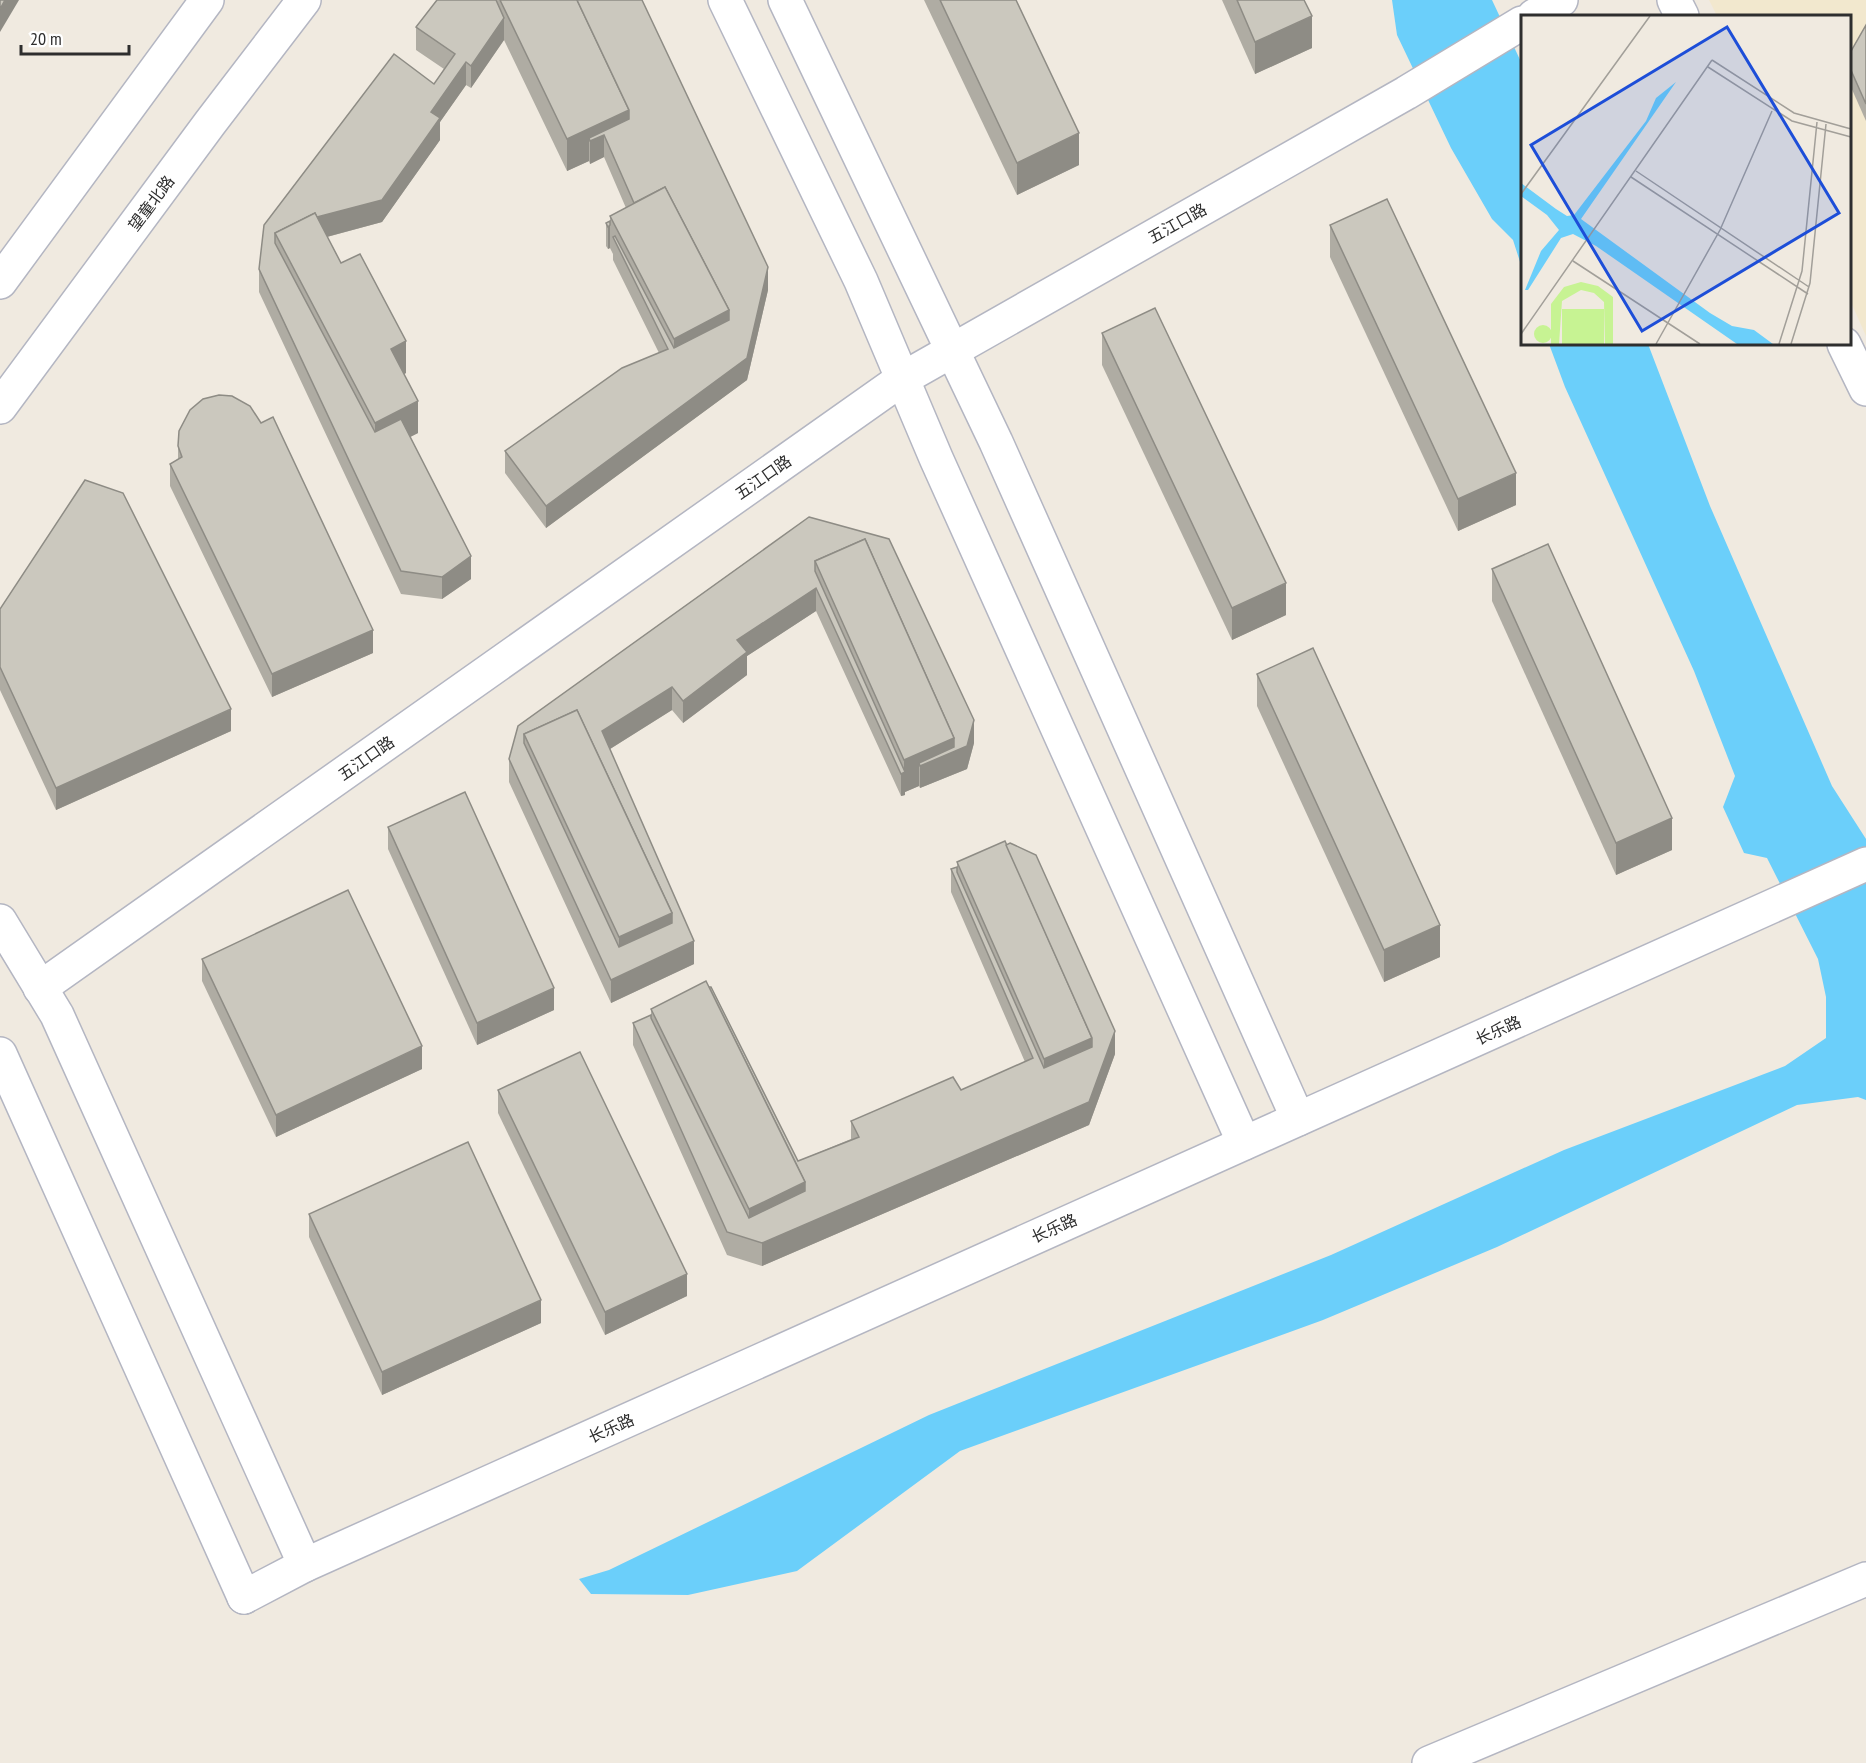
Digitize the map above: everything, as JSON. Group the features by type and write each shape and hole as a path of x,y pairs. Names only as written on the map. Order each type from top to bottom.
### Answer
{"street":[{"path":"0,282 207,0"},
{"name":"望童北路","path":"0,407 304,0"},
{"path":"725,0 861,281 936,458 1244,1143"},
{"path":"786,0 996,442 1298,1119"},
{"path":"1674,0 1682,15"},
{"name":"五江口路","path":"40,988 902,379 1406,93 1521,24"},
{"path":"1844,345 1866,389"},
{"name":"长乐路","path":"0,1054 244,1597 305,1565 1866,864"},
{"path":"0,921 57,1016 305,1565"},
{"path":"1429,1763 1866,1579"}],"shaded area":[{"path":"1709,0 1866,0 1866,336 1851,302 1851,15 1716,15"}],"water":[{"path":"1392,0 1492,0 1521,62 1521,265 1513,240 1492,219 1451,148 1397,35"},
{"path":"1549,345 1648,345 1710,506 1832,786 1866,839 1866,1100 1858,1097 1797,1105 1497,1247 1323,1320 960,1451 797,1571 688,1595 591,1594 579,1579 609,1570 929,1415 1331,1255 1564,1150 1785,1066 1826,1038 1826,997 1818,959 1767,858 1744,853 1723,807 1735,776 1694,671 1565,387"}],"building":[{"path":"437,0 496,0 504,18 471,66 466,62 431,112 440,118 382,200 317,217 315,213 275,233 275,243 375,432 401,419 471,556 442,577 401,571 259,269 264,225 394,54 434,84 455,54 416,27"},
{"path":"500,0 577,0 629,110 567,139"},
{"path":"577,0 642,0 768,267 747,358 546,506 505,451 622,368 668,349 613,237 615,236 674,348 729,320 729,310 665,187 634,203 604,135 590,141 589,138 629,119 629,110"},
{"path":"940,0 1016,0 1079,133 1017,163"},
{"path":"1237,0 1304,0 1312,16 1255,42"},
{"path":"1866,25 1866,104 1851,70 1851,51"},
{"path":"665,187 729,310 674,339 610,216"},
{"path":"1387,199 1516,473 1458,499 1330,225"},
{"path":"315,213 341,263 360,254 406,341 391,349 418,401 375,423 275,233"},
{"path":"1155,308 1286,583 1232,608 1102,333"},
{"path":"219,395 232,396 250,406 261,423 273,417 373,630 272,674 170,464 182,457 178,446 179,431 190,410 203,399"},
{"path":"85,480 123,493 231,709 56,788 0,667 0,609"},
{"path":"809,517 889,539 974,720 967,746 920,766 919,763 954,747 954,738 865,539 815,561 815,571 905,772 901,774 816,588 737,640 747,652 683,701 672,687 602,731 694,941 611,980 509,759 518,726","holes":["577,710 672,913 672,923 619,947 524,743 524,734"]},
{"path":"865,539 954,738 904,760 815,561"},
{"path":"1548,544 1672,818 1616,843 1492,569"},
{"path":"1313,648 1440,925 1384,950 1257,674"},
{"path":"577,710 672,913 619,937 524,734"},
{"path":"465,792 554,988 477,1023 388,827"},
{"path":"1005,841 1092,1038 1044,1059 957,862"},
{"path":"1010,843 1036,855 1115,1031 1089,1102 762,1243 727,1232 633,1023 651,1015 749,1218 805,1191 805,1182 709,987 798,1161 859,1137 851,1121 953,1077 961,1090 1033,1058 951,869 957,867 957,872 1044,1068 1092,1047 1092,1038 1006,845"},
{"path":"348,890 422,1046 276,1115 202,959"},
{"path":"706,981 805,1182 749,1209 651,1009"},
{"path":"580,1052 687,1274 605,1312 498,1090"},
{"path":"468,1142 541,1300 382,1372 309,1214"}]}
